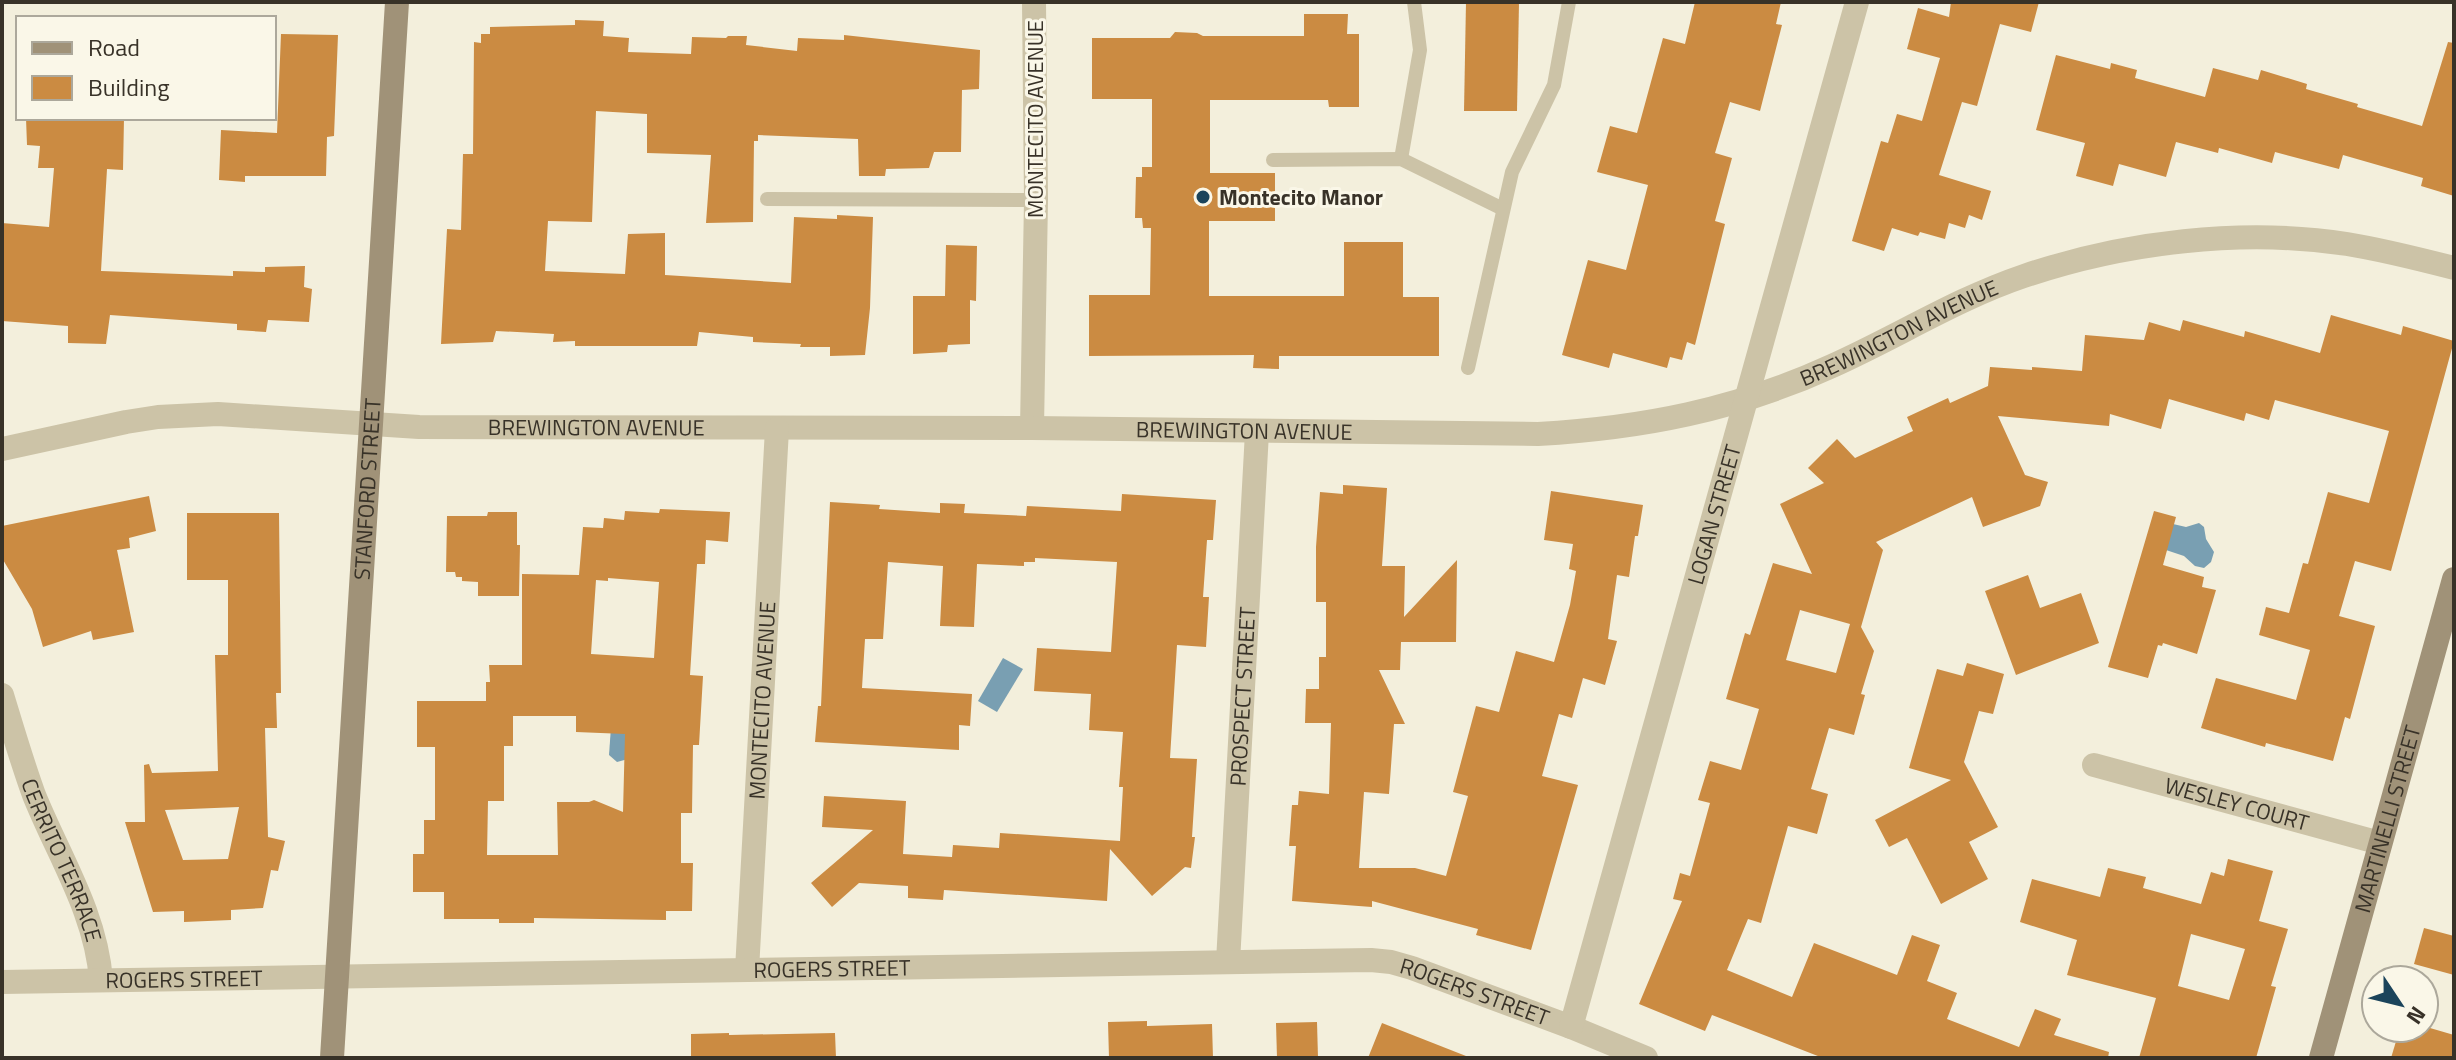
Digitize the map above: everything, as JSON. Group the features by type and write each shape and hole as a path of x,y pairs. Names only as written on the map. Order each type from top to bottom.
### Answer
{"street":[{"name":"STANFORD STREET","path":"332,1058 397,2"},
{"name":"MONTECITO AVENUE","path":"1032,428 1036,200 1034,2"},
{"name":"LOGAN STREET","path":"1571,1027 1857,2"},
{"name":"BREWINGTON AVENUE","path":"2,449 126,422 187,415 253,415 434,428 1032,428 1538,434 1598,430 1663,421 1747,399 1834,366 1947,307 1987,290 2024,276 2100,255 2198,241 2296,239 2393,252 2454,268"},
{"name":"MONTECITO AVENUE","path":"747,970 777,429"},
{"name":"PROSPECT STREET","path":"1228,962 1257,432"},
{"name":"MARTINELLI STREET","path":"2321,1058 2454,579"},
{"name":"CERRITO TERRACE","path":"2,695 35,796 89,917 97,943 101,980"},
{"name":"WESLEY COURT","path":"2094,765 2380,843"},
{"name":"ROGERS STREET","path":"2,982 1371,960 1391,962 1571,1027 1646,1058"}],"lane":[{"path":"1401,159 1420,50 1414,2"},
{"path":"1468,368 1512,172 1554,85 1569,2"},
{"path":"1273,160 1401,159 1503,209"},
{"path":"767,199 1036,200"}],"water":[{"path":"2199,523 2204,527 2206,539 2214,552 2211,562 2204,568 2195,566 2184,556 2163,549 2173,524 2186,527"},
{"path":"1003,658 1023,669 997,712 978,701"},
{"path":"625,723 628,759 617,762 609,755 611,727"}],"building":[{"path":"1466,2 1519,2 1517,111 1464,111"},
{"path":"1695,2 1781,2 1776,24 1782,25 1760,111 1730,102 1715,153 1732,158 1715,221 1725,224 1695,345 1687,342 1682,360 1670,357 1667,368 1613,353 1609,368 1562,355 1588,260 1626,270 1648,185 1597,172 1610,126 1637,133 1663,38 1685,44"},
{"path":"1951,2 2039,2 2031,32 2000,24 1977,106 1962,102 1939,175 1991,191 1982,220 1969,215 1965,228 1949,223 1945,239 1920,232 1918,236 1892,228 1884,251 1852,241 1881,141 1888,143 1897,114 1922,121 1940,58 1907,49 1918,8 1949,17"},
{"name":"Montecito Manor","path":"1304,14 1348,14 1347,34 1359,34 1359,107 1329,107 1328,100 1210,100 1210,173 1275,173 1275,221 1209,221 1209,296 1344,296 1344,242 1403,242 1403,297 1439,297 1439,356 1279,356 1279,369 1253,368 1254,355 1089,356 1089,295 1150,295 1151,228 1143,228 1142,218 1135,218 1136,177 1142,177 1142,167 1152,167 1152,99 1092,99 1092,38 1170,38 1175,32 1203,36 1304,36"},
{"path":"575,20 604,21 603,36 629,38 628,52 691,54 692,37 728,36 747,36 746,45 797,51 798,38 844,40 844,35 980,50 979,89 962,90 961,152 934,152 929,168 886,169 885,176 859,176 858,139 758,135 758,141 754,141 753,222 706,223 711,155 647,153 647,114 596,111 592,222 548,221 545,271 625,274 628,234 665,233 665,275 791,283 794,217 873,217 865,355 830,356 830,347 753,342 753,337 699,332 697,346 575,346 575,341 553,342 554,334 496,331 493,342 441,344 447,229 461,230 463,154 473,154 474,42 481,43 481,34 490,34 490,27 575,25"},
{"path":"281,34 338,35 334,136 327,137 326,176 245,176 245,182 219,180 221,130 277,133"},
{"path":"2448,42 2454,43 2454,196 2421,186 2423,178 2343,155 2339,169 2275,152 2272,163 2219,148 2218,153 2176,142 2166,177 2119,164 2113,186 2076,176 2085,143 2036,130 2056,55 2110,69 2111,63 2137,70 2135,78 2205,97 2213,68 2258,80 2261,70 2307,84 2306,89 2358,104 2357,107 2422,126"},
{"path":"26,120 124,120 123,170 107,169 101,271 233,276 233,271 265,272 265,267 305,266 304,287 312,289 309,322 268,320 266,332 237,330 237,324 110,315 106,344 68,343 68,326 2,321 2,223 49,227 54,168 38,168 40,146 27,145"},
{"path":"946,245 977,246 976,301 970,300 970,344 948,345 947,352 913,354 913,296 945,296"},
{"path":"2331,315 2401,335 2403,326 2454,341 2391,571 2355,561 2339,616 2375,626 2350,719 2345,717 2333,761 2266,743 2265,747 2201,728 2216,678 2296,700 2310,650 2259,635 2266,607 2289,613 2303,563 2308,564 2328,492 2369,503 2389,431 2275,400 2269,420 2246,413 2244,421 2169,399 2161,429 2110,414 2109,426 1998,416 2025,475 2048,482 2040,506 1983,527 1972,497 1876,542 1883,550 1861,627 1874,651 1861,694 1865,695 1854,735 1829,728 1811,789 1828,794 1817,834 1788,826 1761,923 1748,919 1727,970 1792,997 1814,943 1897,975 1912,935 1940,945 1927,981 1957,993 1947,1019 2019,1047 2035,1009 2061,1019 2054,1035 2109,1052 2108,1058 1823,1058 1712,1015 1705,1031 1639,1004 1682,901 1673,899 1680,873 1690,876 1710,803 1698,800 1710,761 1741,770 1759,709 1726,699 1745,633 1750,635 1773,563 1812,574 1780,504 1824,483 1808,468 1837,439 1855,458 1913,431 1907,417 1948,398 1950,403 1988,386 1990,367 2082,371 2085,335 2144,340 2149,322 2180,331 2183,320 2244,337 2245,331 2320,353","holes":["1800,610 1850,624 1836,673 1786,660"]},
{"path":"1343,485 1387,488 1382,566 1405,566 1404,617 1457,560 1456,642 1401,642 1400,670 1379,670 1405,724 1394,724 1389,794 1364,792 1359,868 1415,868 1446,876 1468,796 1453,792 1476,706 1499,712 1516,651 1554,662 1570,605 1576,571 1569,569 1573,544 1544,540 1551,491 1643,505 1629,577 1617,575 1608,639 1617,641 1605,685 1583,678 1572,718 1559,714 1542,776 1578,785 1531,950 1476,935 1478,929 1372,901 1372,907 1292,901 1296,846 1289,846 1292,805 1298,805 1299,791 1329,794 1331,723 1305,723 1306,689 1319,689 1319,657 1326,657 1326,602 1316,602 1320,492 1343,494"},
{"path":"1122,494 1216,500 1213,540 1207,540 1203,597 1209,597 1206,647 1177,645 1170,758 1197,759 1191,868 1185,867 1152,896 1110,849 1107,901 944,890 943,900 908,898 908,886 859,883 832,907 811,883 873,830 822,827 824,796 906,801 903,854 952,857 953,845 999,848 1000,833 1120,841 1123,787 1119,787 1123,732 1089,730 1091,694 1034,691 1037,648 1111,652 1117,562 1035,558 1035,562 1024,562 1024,566 977,564 974,627 940,626 943,566 888,562 883,639 865,639 862,688 972,694 970,726 959,725 959,750 815,742 818,706 821,706 830,502 940,513 940,503 965,504 964,513 1026,516 1027,506 1121,511"},
{"path":"149,496 156,531 129,538 130,548 117,550 134,632 93,640 91,631 43,647 32,609 2,558 2,526"},
{"path":"660,509 730,512 728,542 706,540 705,564 697,564 690,675 703,676 699,745 693,745 692,813 681,813 681,863 693,863 692,911 666,911 666,920 534,918 534,923 499,923 499,919 444,919 444,892 413,892 413,854 424,854 424,820 435,820 435,747 417,747 417,701 486,701 486,682 490,682 489,665 522,665 522,574 579,575 583,527 603,528 604,518 624,520 625,511 659,513","holes":["608,578 659,582 654,658 591,654 596,580 608,581","513,716 576,716 576,732 625,734 623,812 594,800 557,802 558,855 487,855 488,801 504,801 504,746 513,746"]},
{"path":"2154,511 2176,517 2163,565 2204,577 2202,587 2216,590 2197,654 2163,643 2162,646 2158,645 2148,678 2108,667"},
{"path":"488,512 517,512 519,596 478,596 478,582 462,581 462,577 456,577 455,572 446,572 447,516 487,516"},
{"path":"187,513 279,513 281,693 276,693 277,728 265,728 268,837 285,841 278,871 271,870 263,908 231,910 231,920 184,922 184,911 153,912 125,822 145,822 144,765 149,764 152,773 218,771 215,655 228,655 228,580 187,580","holes":["239,807 228,859 183,860 165,810"]},
{"path":"2028,575 2040,608 2081,593 2099,643 2016,675 1985,591"},
{"path":"1967,663 2004,674 1993,714 1979,711 1964,762 1998,827 1969,842 1988,879 1941,904 1907,838 1889,847 1875,820 1951,780 1909,768 1937,669 1963,676"},
{"path":"2228,859 2273,871 2259,921 2288,929 2271,986 2276,987 2256,1058 2139,1058 2156,998 2067,975 2077,940 2020,922 2032,879 2100,897 2108,868 2146,877 2143,888 2201,904 2211,872 2224,876","holes":["2191,934 2245,949 2229,1000 2178,986"]},
{"path":"2424,928 2454,936 2454,975 2440,971 2440,964 2414,964"},
{"path":"1147,1021 1147,1026 1212,1024 1213,1058 1109,1058 1108,1022"},
{"path":"1317,1022 1318,1058 1277,1058 1276,1023"},
{"path":"1382,1023 1466,1056 1368,1058"},
{"path":"2440,1031 2454,1035 2454,1058 2391,1058 2395,1044 2440,1044"},
{"path":"835,1033 836,1058 691,1058 691,1034"}],"place":[{"name":"Montecito Manor","path":"1203,197"}]}
